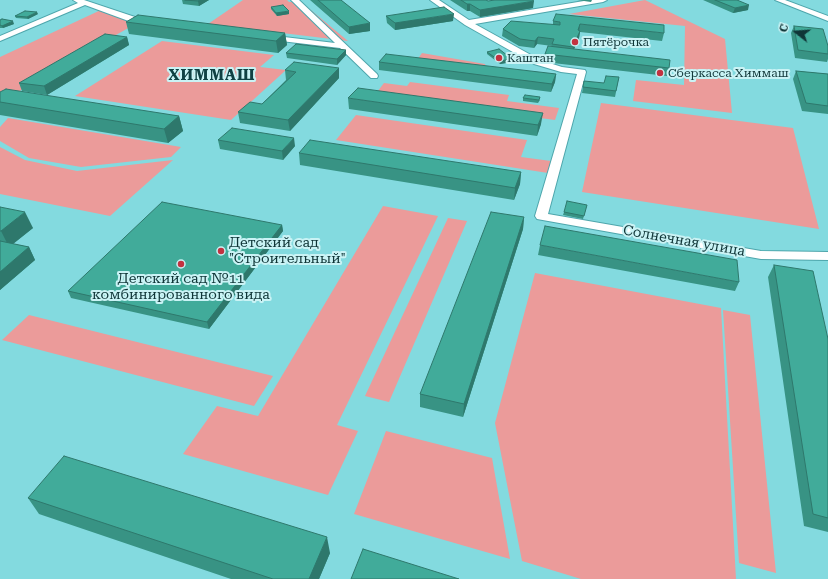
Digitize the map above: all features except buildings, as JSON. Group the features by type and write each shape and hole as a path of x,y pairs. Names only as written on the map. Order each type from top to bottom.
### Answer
{"street":[{"path":"295,0 374,76"},
{"path":"434,0 468,24 604,0"},
{"path":"779,0 828,19"},
{"path":"0,39 81,2 137,21 160,24"},
{"name":"Солнечная улица","path":"468,24 537,62 561,69 582,72 541,216 761,255 828,256"},
{"path":"259,36 343,46"}],"shaded area":[{"path":"243,0 300,1 348,41 208,24"},
{"path":"645,0 725,39 732,113 633,101 636,80 684,85 685,26 569,14"},
{"path":"103,9 139,22 61,66 0,103 0,57"},
{"path":"162,41 274,55 260,67 286,70 231,120 75,96"},
{"path":"422,53 485,64 486,67 417,60"},
{"path":"410,82 509,95 507,101 559,108 555,120 374,96 384,83 407,86"},
{"path":"601,103 793,128 819,229 582,192"},
{"path":"356,115 527,140 521,157 551,161 548,173 336,140"},
{"path":"8,118 181,147 171,157 81,167 29,158 0,141 0,127"},
{"path":"0,147 25,160 77,171 173,160 110,216 0,194"},
{"path":"383,206 438,216 337,425 358,431 328,495 183,454 217,406 258,416"},
{"path":"448,218 467,221 389,402 365,396"},
{"path":"535,273 721,308 736,579 581,579 522,561 495,423"},
{"path":"723,310 750,315 776,573 739,563"},
{"path":"29,315 273,376 254,406 2,340"},
{"path":"386,431 492,458 510,559 354,514"}],"place":[{"name":"Пятёрочка","path":"575,42"},
{"name":"Каштан","path":"499,58"},
{"name":"Сберкасса Химмаш","path":"660,73"},
{"name":"Детский сад \"Строительный\"","path":"221,251"},
{"name":"Детский сад №11 комбинированного вида","path":"181,264"}],"district":[{"name":"ХИММАШ","path":"212,76"}]}
